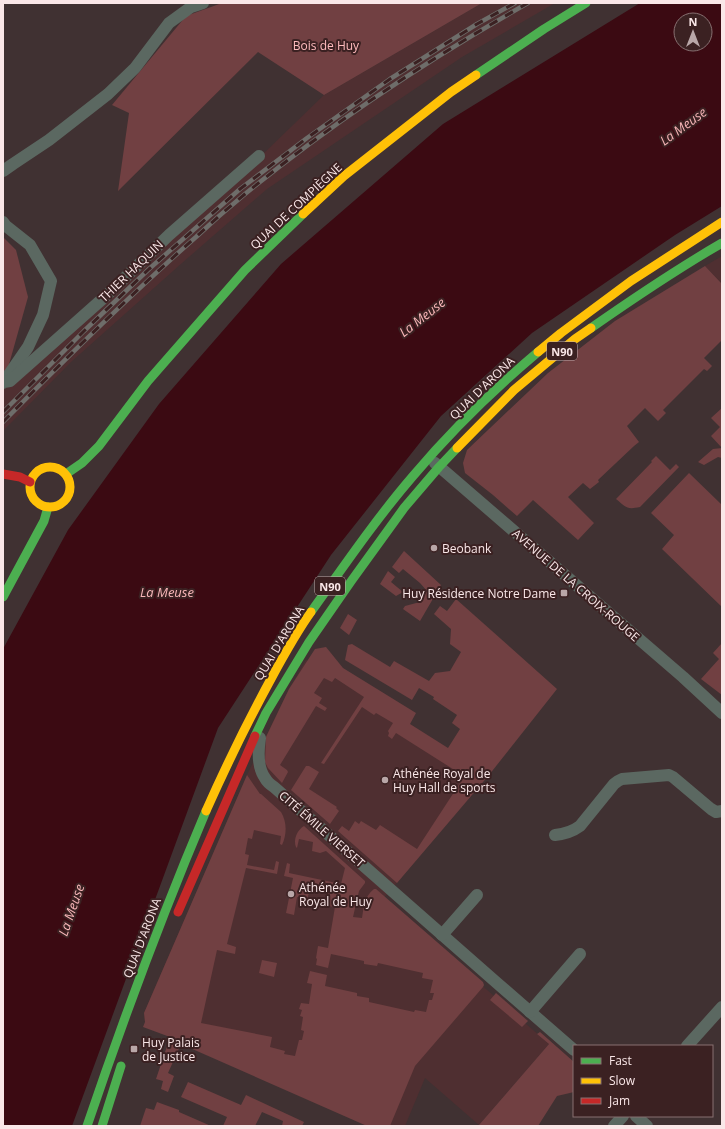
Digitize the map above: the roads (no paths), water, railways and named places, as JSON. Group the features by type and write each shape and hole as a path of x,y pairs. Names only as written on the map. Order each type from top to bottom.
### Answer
{"main road":[{"name":"QUAI DE COMPIÈGNE","path":"66,474 82,463 99,446 148,381 245,270 344,176 451,92 544,29 586,3"},
{"name":"QUAI D'ARONA","path":"87,1126 135,987 222,774 251,714 301,626 412,477 477,408 561,333 631,281 722,222"},
{"name":"QUAI D'ARONA","path":"175,922 242,765 263,720 314,634 404,508 439,467 514,390 575,339 639,295 722,243"},
{"path":"50,466 58,468 66,474 70,482 70,492 65,500 57,506 48,507 39,505 33,499 30,491 30,482 34,474 41,468 50,466"},
{"path":"3,474 20,477 30,482"},
{"path":"3,597 44,521 48,507"},
{"path":"102,1126 124,1058"}],"street":[{"path":"3,172 49,140 108,94 135,68 169,23 191,7 203,3"},
{"name":"THIER HAQUIN","path":"4,383 10,381 53,343 108,294 169,234 259,156"},
{"path":"3,222 30,245 50,281 43,315 28,347 4,383"},
{"name":"AVENUE DE LA CROIX-ROUGE","path":"429,458 683,676 722,712"},
{"name":"CITÉ ÉMILE VIERSET","path":"263,720 258,750 259,764 264,778 573,1049"},
{"path":"556,835 573,831 580,826 614,784 622,779 669,775 716,812 722,811"},
{"path":"442,935 477,895"},
{"path":"530,1012 580,954"},
{"path":"688,1045 722,1007"},
{"path":"614,1126 622,1117"},
{"path":"637,1117 647,1126"}],"water":[{"name":"La Meuse","path":"640,3 722,3 722,206 675,235 532,333 441,416 331,555 218,728 72,1126 3,1126 3,649 68,530 159,404 281,264 443,124"}],"railway":[{"path":"3,412 149,269 240,189 307,138 390,79 477,24 515,3"},
{"path":"3,422 146,282 208,226 278,167 382,92 454,46 528,3"}],"place":[{"name":"Beobank","path":"434,548"},
{"name":"Huy Résidence Notre Dame","path":"564,593"},
{"name":"Athénée Royal de Huy Hall de sports","path":"385,780"},
{"name":"Athénée Royal de Huy","path":"291,894"},
{"name":"Huy Palais de Justice","path":"134,1049"}],"park label":[{"name":"Bois de Huy","path":"326,45"}]}
